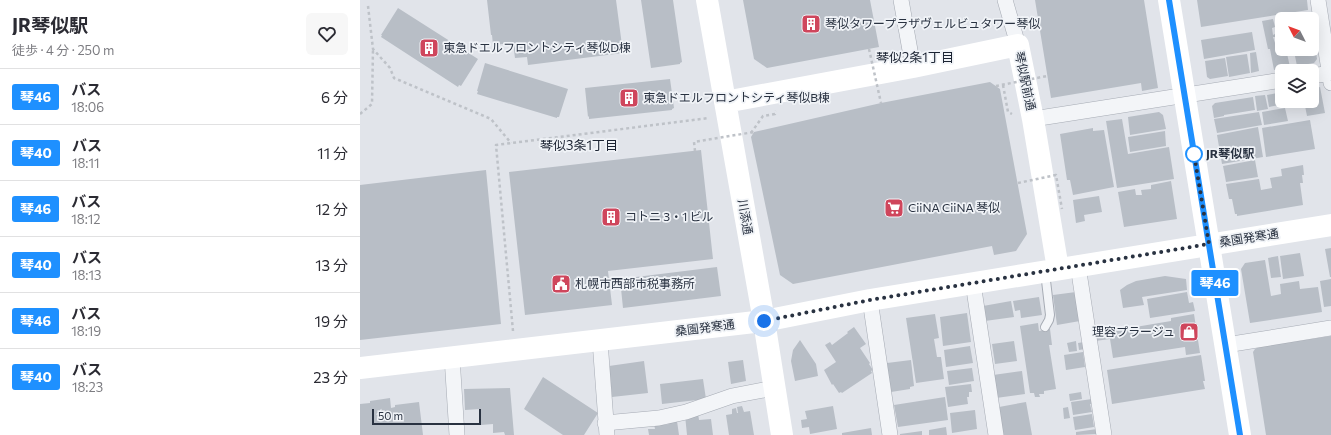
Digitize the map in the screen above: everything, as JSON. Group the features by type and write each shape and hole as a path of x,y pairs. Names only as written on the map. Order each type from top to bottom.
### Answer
{"street":[{"name":"川添通","path":"707,0 764,321 782,435"},
{"path":"901,0 912,67"},
{"path":"1005,0 1018,45"},
{"path":"1169,0 1240,435"},
{"path":"1318,0 1330,76 1319,76"},
{"name":"琴似駅前通","path":"725,102 912,67 1018,45 1060,269"},
{"path":"1033,119 1275,81"},
{"name":"桑園発寒通","path":"360,368 764,321 870,300 1331,225"},
{"path":"1060,269 1104,435"},
{"path":"973,283 996,435"},
{"path":"870,300 890,435"},
{"path":"1226,345 1331,328"},
{"path":"600,341 606,429 686,412 732,396 774,388"},
{"path":"452,357 457,435"}],"lane":[{"path":"1045,327 1050,315 1060,269"}],"path":[{"path":"360,114 372,104 373,49 368,6"},
{"path":"373,49 390,68 394,78 491,119 511,144"},
{"path":"869,49 881,104"},
{"path":"996,86 1048,76"},
{"path":"1003,85 1008,112 1012,114"},
{"path":"695,151 694,142 753,132 763,116 775,114"},
{"path":"513,331 496,145 709,118"},
{"path":"1018,183 1056,175 1062,209"}],"building":[{"path":"487,0 616,0 623,53 528,65 527,57 515,58 513,43 493,45"},
{"path":"641,0 673,0 682,62 680,64 651,68"},
{"name":"琴似タワープラザヴェルビュタワー琴似","path":"743,0 870,0 879,47 767,68 754,59"},
{"path":"1035,0 1144,0 1158,88 1142,91 1141,83 1051,98"},
{"path":"1197,0 1307,0 1308,10 1295,12 1275,12 1275,15 1201,27"},
{"name":"東急ドエルフロントシティ琴似D棟","path":"398,8 478,59 461,86 459,85 458,87 381,37"},
{"path":"1273,19 1275,27 1272,28 1273,35 1275,34 1275,37 1273,37 1275,43 1275,56 1288,56 1289,64 1275,64 1274,70 1262,21"},
{"path":"1252,32 1255,50 1204,59 1201,40"},
{"path":"1256,52 1259,71 1251,73 1250,53"},
{"path":"1247,54 1250,73 1229,77 1226,57"},
{"path":"1295,56 1317,56 1317,59 1314,63 1297,64"},
{"path":"1225,58 1228,76 1210,79 1207,77 1205,61"},
{"path":"485,63 568,89 559,117 557,118 477,94"},
{"name":"東急ドエルフロントシティ琴似B棟","path":"670,79 674,108 672,110 589,119 589,116 588,117 585,88"},
{"name":"CiiNA CiiNA 琴似","path":"990,82 1000,89 1027,234 1016,251 994,255 992,246 793,284 780,275 751,137 754,132 881,103"},
{"path":"1319,87 1325,113 1307,116 1305,108 1319,108"},
{"path":"1275,93 1275,106 1269,107 1267,95"},
{"path":"1265,95 1268,109 1257,111 1255,96"},
{"path":"1253,97 1255,110 1214,118 1212,106 1215,103"},
{"path":"1285,108 1288,121 1264,125 1262,112"},
{"path":"1159,112 1163,115 1166,129 1130,135 1128,117"},
{"path":"1259,112 1262,125 1217,133 1214,119"},
{"path":"1122,119 1128,154 1169,147 1174,179 1117,188 1106,121"},
{"path":"1310,120 1315,149 1266,157 1262,128"},
{"path":"1258,127 1263,157 1222,164 1217,135"},
{"path":"1093,128 1093,131 1104,130 1114,187 1073,195 1070,180 1067,180 1060,134"},
{"path":"1165,131 1166,146 1130,152 1128,137"},
{"name":"コトニ 3・1 ビル","path":"701,150 713,259 608,271 612,305 525,315 509,172"},
{"path":"1255,160 1258,177 1226,182 1223,166"},
{"path":"1303,165 1303,183 1300,183 1303,205 1237,216 1237,214 1235,214 1232,199 1229,199 1226,184 1259,179 1261,190 1272,188 1270,178 1282,176 1281,169"},
{"path":"486,170 501,324 360,340 360,185"},
{"path":"1171,181 1177,219 1124,227 1118,192 1135,189 1136,195 1142,195 1141,190 1151,189 1151,185"},
{"path":"1099,196 1102,212 1084,215 1085,221 1076,223 1073,200"},
{"path":"1331,248 1331,277 1330,277 1325,249"},
{"path":"1300,253 1304,276 1283,279 1280,256"},
{"path":"1278,256 1281,277 1271,278 1268,258"},
{"path":"1265,260 1271,296 1281,294 1280,284 1299,281 1300,289 1318,287 1322,312 1250,323 1241,269 1245,263"},
{"path":"717,267 721,296 623,308 620,279"},
{"path":"1165,276 1186,279 1187,290 1142,297 1144,305 1123,308 1120,290 1136,281"},
{"path":"1331,279 1331,306 1324,307 1320,281"},
{"path":"1076,292 1080,321 1057,325 1053,295"},
{"path":"1187,292 1189,303 1193,302 1195,311 1150,318 1147,299"},
{"path":"1039,297 1042,315 1021,318 1020,310 1015,311 1013,301"},
{"path":"1011,301 1014,317 985,321 983,306"},
{"path":"967,313 971,342 943,346 940,317"},
{"path":"935,314 939,338 934,339 937,357 941,357 944,379 916,383 906,318"},
{"path":"1194,314 1200,353 1186,355 1185,347 1113,358 1110,339 1095,341 1094,334 1171,321 1171,318"},
{"path":"1038,323 1039,331 1050,329 1052,345 1049,345 1056,389 1044,391 1044,394 1039,394 1040,397 1035,397 1034,393 1030,393 1020,326"},
{"path":"854,327 866,344 860,348 873,370 871,371 872,373 842,393 839,393 833,384 832,385 824,370 836,362 825,345 830,342 832,345"},
{"path":"1331,336 1331,435 1266,435 1253,352 1259,347"},
{"path":"800,340 816,364 818,376 795,381 791,361 793,350"},
{"path":"1014,341 1017,361 995,364 992,344"},
{"path":"1076,341 1077,351 1069,352 1067,343"},
{"path":"1084,342 1085,349 1079,350 1078,343"},
{"path":"970,346 973,363 946,367 944,350"},
{"path":"1083,352 1085,367 1066,370 1064,355"},
{"path":"1201,355 1205,389 1112,404 1107,370"},
{"path":"743,360 746,381 731,384 728,362"},
{"path":"911,360 914,386 910,387 910,389 891,392 887,363"},
{"path":"644,361 648,393 612,397 609,366"},
{"path":"972,368 974,381 949,385 947,371"},
{"path":"1022,371 1025,394 996,398 993,375"},
{"path":"543,377 598,413 584,435 563,435 524,409"},
{"path":"703,379 706,399 662,404 660,384"},
{"path":"971,384 972,392 969,392 969,397 967,397 968,404 948,407 945,387"},
{"path":"510,388 514,435 505,435 504,432 493,433 493,424 481,425 480,409 465,410 464,389"},
{"path":"1081,392 1082,399 1070,401 1069,394"},
{"path":"945,397 948,420 898,427 894,405"},
{"path":"390,398 391,408 395,407 395,405 419,402 423,435 360,435 360,404"},
{"path":"1092,399 1092,404 1090,404 1092,412 1073,415 1071,402"},
{"path":"1026,402 1032,435 1003,435 999,407"},
{"path":"742,406 744,412 750,411 754,435 729,435 726,415 732,414 732,409 736,408 738,413 737,407"},
{"path":"833,406 837,429 810,434 809,427 802,428 801,420 807,419 805,411"},
{"path":"1068,407 1070,418 1064,419 1063,408"},
{"path":"975,410 977,429 952,433 950,413"},
{"path":"698,413 699,420 711,419 713,435 687,435 685,415"},
{"path":"1092,414 1094,427 1075,430 1073,417"},
{"path":"677,421 679,435 649,435 648,429 655,429 654,424 663,425 669,424 668,422"},
{"path":"946,427 947,435 929,435 929,430"},
{"path":"871,428 872,435 842,435 842,433"},
{"path":"1097,429 1098,434 1076,435 1076,432"},
{"path":"922,431 922,435 900,435 900,434"}],"bus line":[{"name":"琴46","path":"1169,0 1240,435"}],"place":[{"name":"琴似タワープラザヴェルビュタワー琴似","path":"811,24"},
{"name":"東急ドエルフロントシティ琴似D棟","path":"429,48"},
{"name":"東急ドエルフロントシティ琴似B棟","path":"629,98"},
{"name":"JR琴似駅","path":"1194,154"},
{"name":"CiiNA CiiNA 琴似","path":"894,208"},
{"name":"コトニ 3・1 ビル","path":"611,217"},
{"name":"札幌市西部市税事務所","path":"561,284"},
{"name":"理容プラージュ","path":"1189,332"}],"district":[{"name":"琴似2条1丁目","path":"915,57"},
{"name":"琴似3条1丁目","path":"579,145"}],"route":[{"path":"764,321 870,300 1209,244 1194,154"}]}
